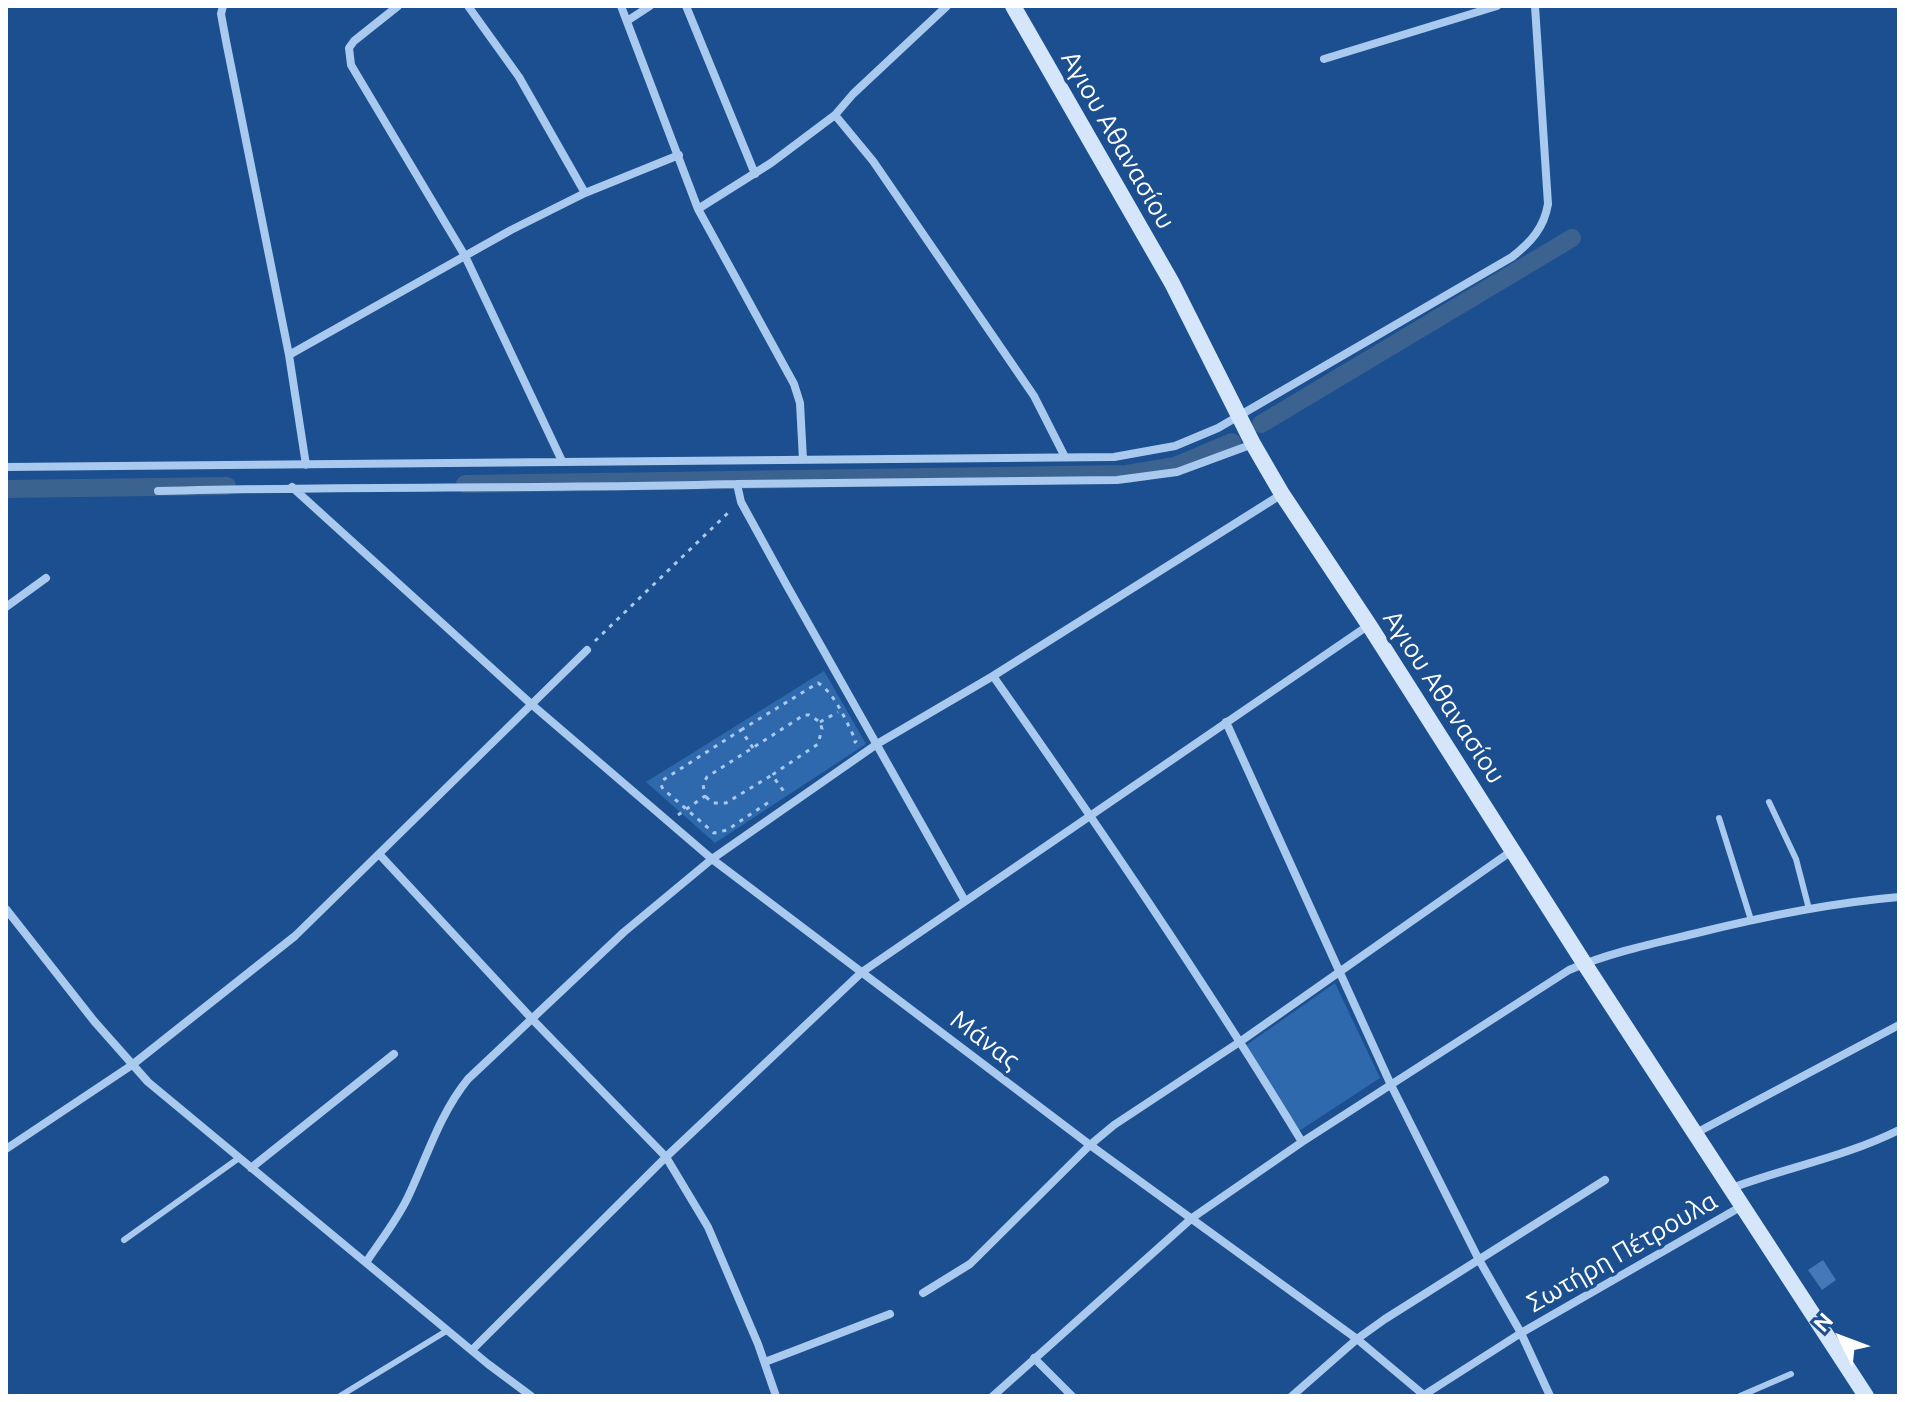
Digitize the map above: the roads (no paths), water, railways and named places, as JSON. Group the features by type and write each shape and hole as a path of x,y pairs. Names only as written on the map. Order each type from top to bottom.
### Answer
{"main road":[{"name":"Αγιου Αθανασίου","path":"1013,6 1172,283 1253,444 1282,494 1866,1396"}],"street":[{"path":"223,6 221,14 289,355 306,465"},
{"path":"398,6 354,41 349,55 351,65 465,256 562,461"},
{"path":"468,6 519,77 585,193"},
{"path":"621,6 698,209 794,384 800,403 803,460"},
{"path":"627,21 650,6"},
{"path":"686,6 755,174"},
{"path":"698,209 755,174 835,115 853,94 947,6"},
{"path":"1324,59 1497,6"},
{"path":"6,467 1114,457 1157,451 1194,439 1241,415 1512,257 1537,233 1546,219 1548,204 1535,6"},
{"path":"835,115 873,161 1034,396 1065,457"},
{"path":"289,355 585,193 679,155"},
{"path":"158,491 292,487 603,487 1117,480 1177,472 1253,444"},
{"path":"737,484 741,502 965,901"},
{"name":"Μάνας","path":"292,487 530,703 712,859 1090,1145 1357,1339 1424,1396"},
{"path":"367,1261 408,1197 439,1124 456,1094 468,1079 634,923 712,859 877,744 993,676 1282,494"},
{"path":"6,607 46,578"},
{"path":"472,1350 666,1157 862,972 1369,625"},
{"path":"6,1149 132,1065 295,936 587,650"},
{"path":"993,676 1091,815 1241,1041 1302,1142"},
{"path":"1226,722 1391,1085 1478,1258 1521,1333 1550,1396"},
{"path":"923,1293 970,1264 1090,1145 1122,1119 1241,1041 1514,849"},
{"path":"379,854 666,1157 708,1227 765,1362 776,1396"},
{"path":"993,1396 1192,1218 1302,1142 1558,976 1584,963 1621,951 1751,920 1899,897"},
{"path":"6,909 132,1065 172,1103 531,1396"},
{"path":"6,930 16,922"},
{"path":"1696,1133 1899,1025"},
{"path":"251,1168 394,1054"},
{"path":"1731,1188 1845,1154 1899,1130"},
{"path":"1292,1396 1357,1339 1478,1258 1605,1180"},
{"name":"Σωτήρη Πέτρουλα","path":"1424,1396 1521,1333 1742,1206"},
{"path":"765,1362 890,1314"},
{"path":"1034,1358 1072,1396"}],"lane":[{"path":"1769,802 1796,859 1809,909"},
{"path":"1719,818 1751,920"},
{"path":"124,1240 239,1158"},
{"path":"340,1396 448,1330"},
{"path":"1740,1396 1791,1374"}],"waterway":[{"path":"1261,424 1572,238"},
{"path":"465,484 1127,474 1175,466 1232,442"},
{"path":"6,489 227,486"}]}
